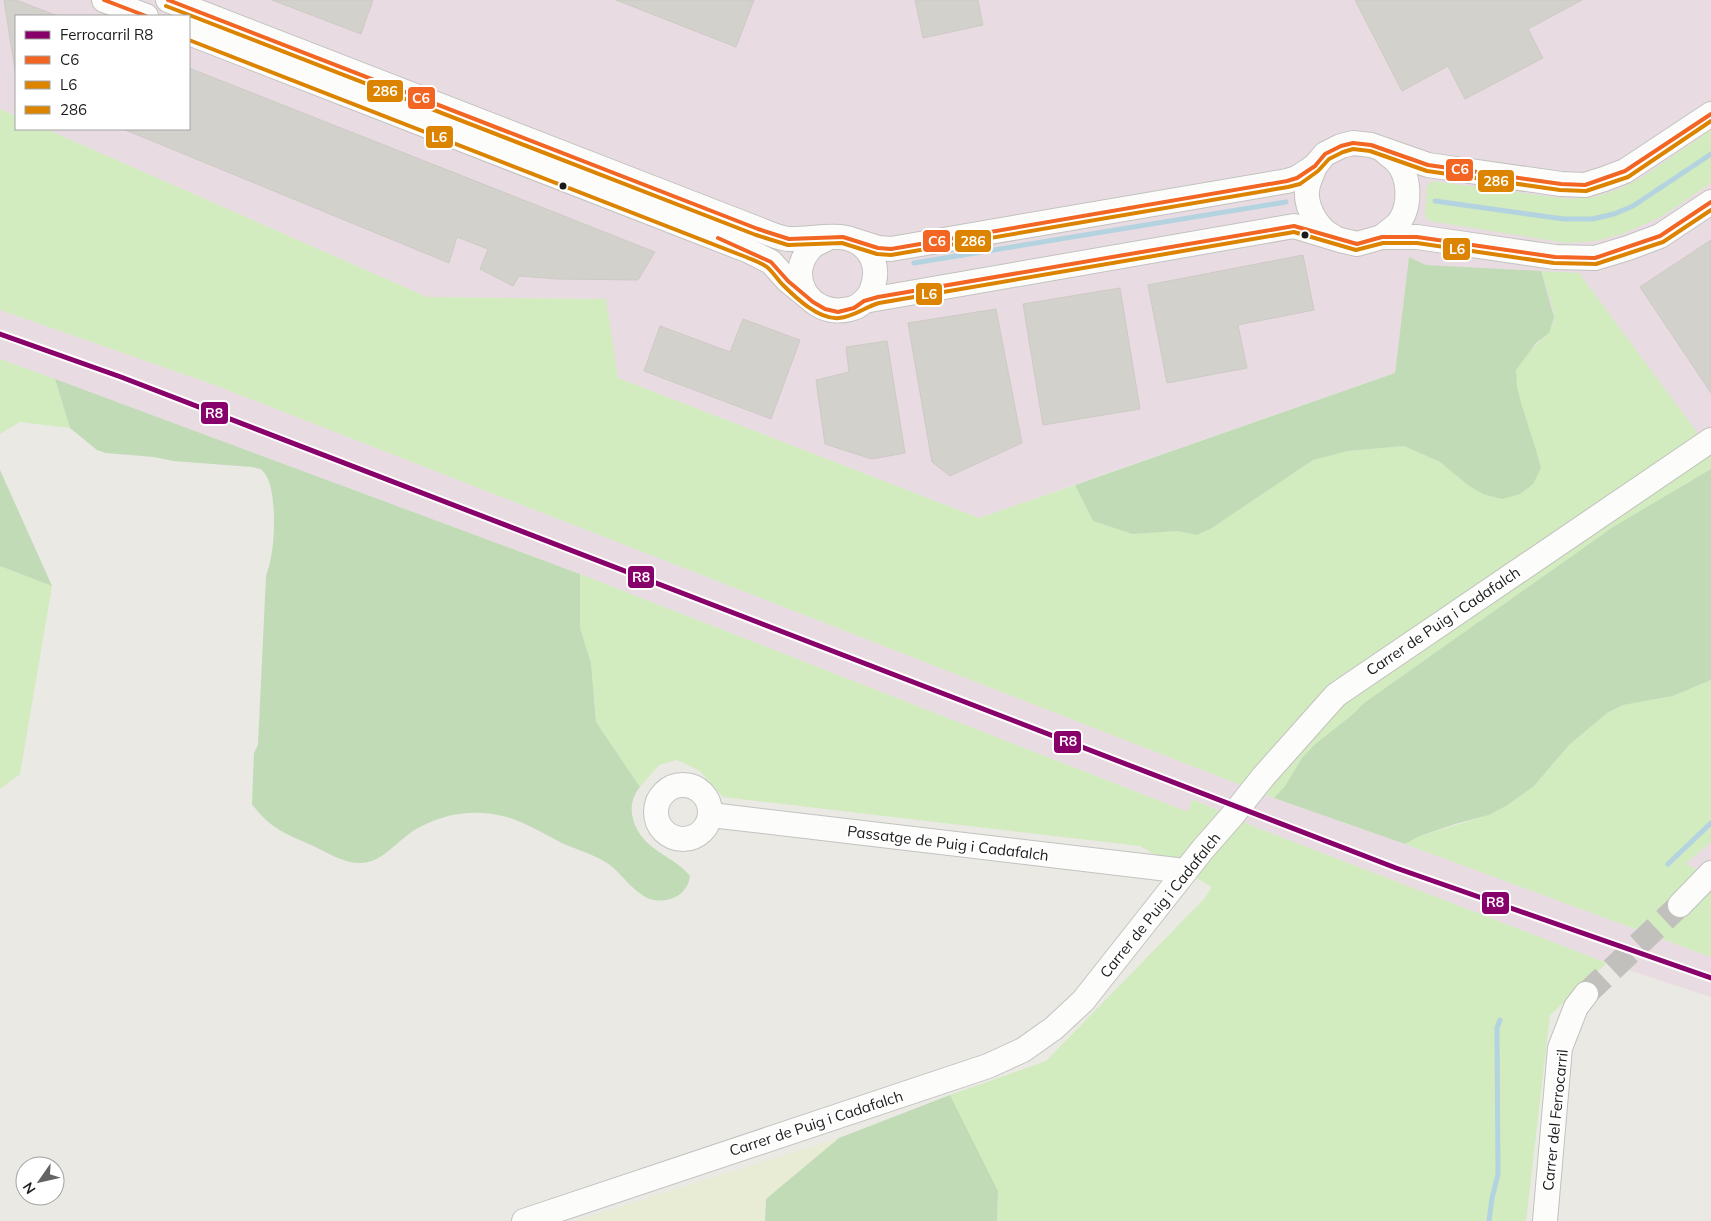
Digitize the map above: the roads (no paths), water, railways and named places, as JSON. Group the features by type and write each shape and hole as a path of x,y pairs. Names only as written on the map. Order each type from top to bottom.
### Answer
{"street":[{"path":"104,0 143,15"},
{"path":"168,0 758,229 789,239 843,237 878,248 891,249 1287,181 1297,178 1315,166 1325,154 1341,146 1354,143 1371,145 1428,165 1560,184 1585,185 1625,171 1711,114"},
{"path":"190,33 749,251 771,262 788,281 825,309 838,312 854,308 864,301 873,286 876,270 872,258 866,249 856,241"},
{"path":"1379,148 1396,161 1402,171 1407,188 1406,206 1399,222 1382,237"},
{"path":"1315,166 1308,187 1308,204 1315,220 1327,233 1340,240"},
{"path":"864,301 1294,226 1357,244 1382,237 1417,237 1555,257 1595,258 1660,236 1711,202"},
{"path":"814,302 802,285 802,263 806,254 815,244 830,237"},
{"name":"Carrer de Puig i Cadafalch","path":"524,1221 988,1066 1023,1050 1054,1028 1083,1001 1263,777 1336,695 1711,440"},
{"name":"Passatge de Puig i Cadafalch","path":"711,815 1185,872"},
{"path":"1680,904 1711,873"},
{"name":"Carrer del Ferrocarril","path":"1545,1221 1560,1048 1576,1007 1586,994"}],"waterway":[{"path":"1435,201 1564,219 1592,219 1614,214 1633,206 1711,154"},
{"path":"914,263 1286,202"},
{"path":"1668,864 1711,823"},
{"path":"1489,1221 1498,1174 1497,1028 1500,1020"}],"tunnel":[{"path":"1586,994 1680,905"}],"rail line":[{"name":"R8","path":"0,334 121,377 1396,868 1711,978"}]}
